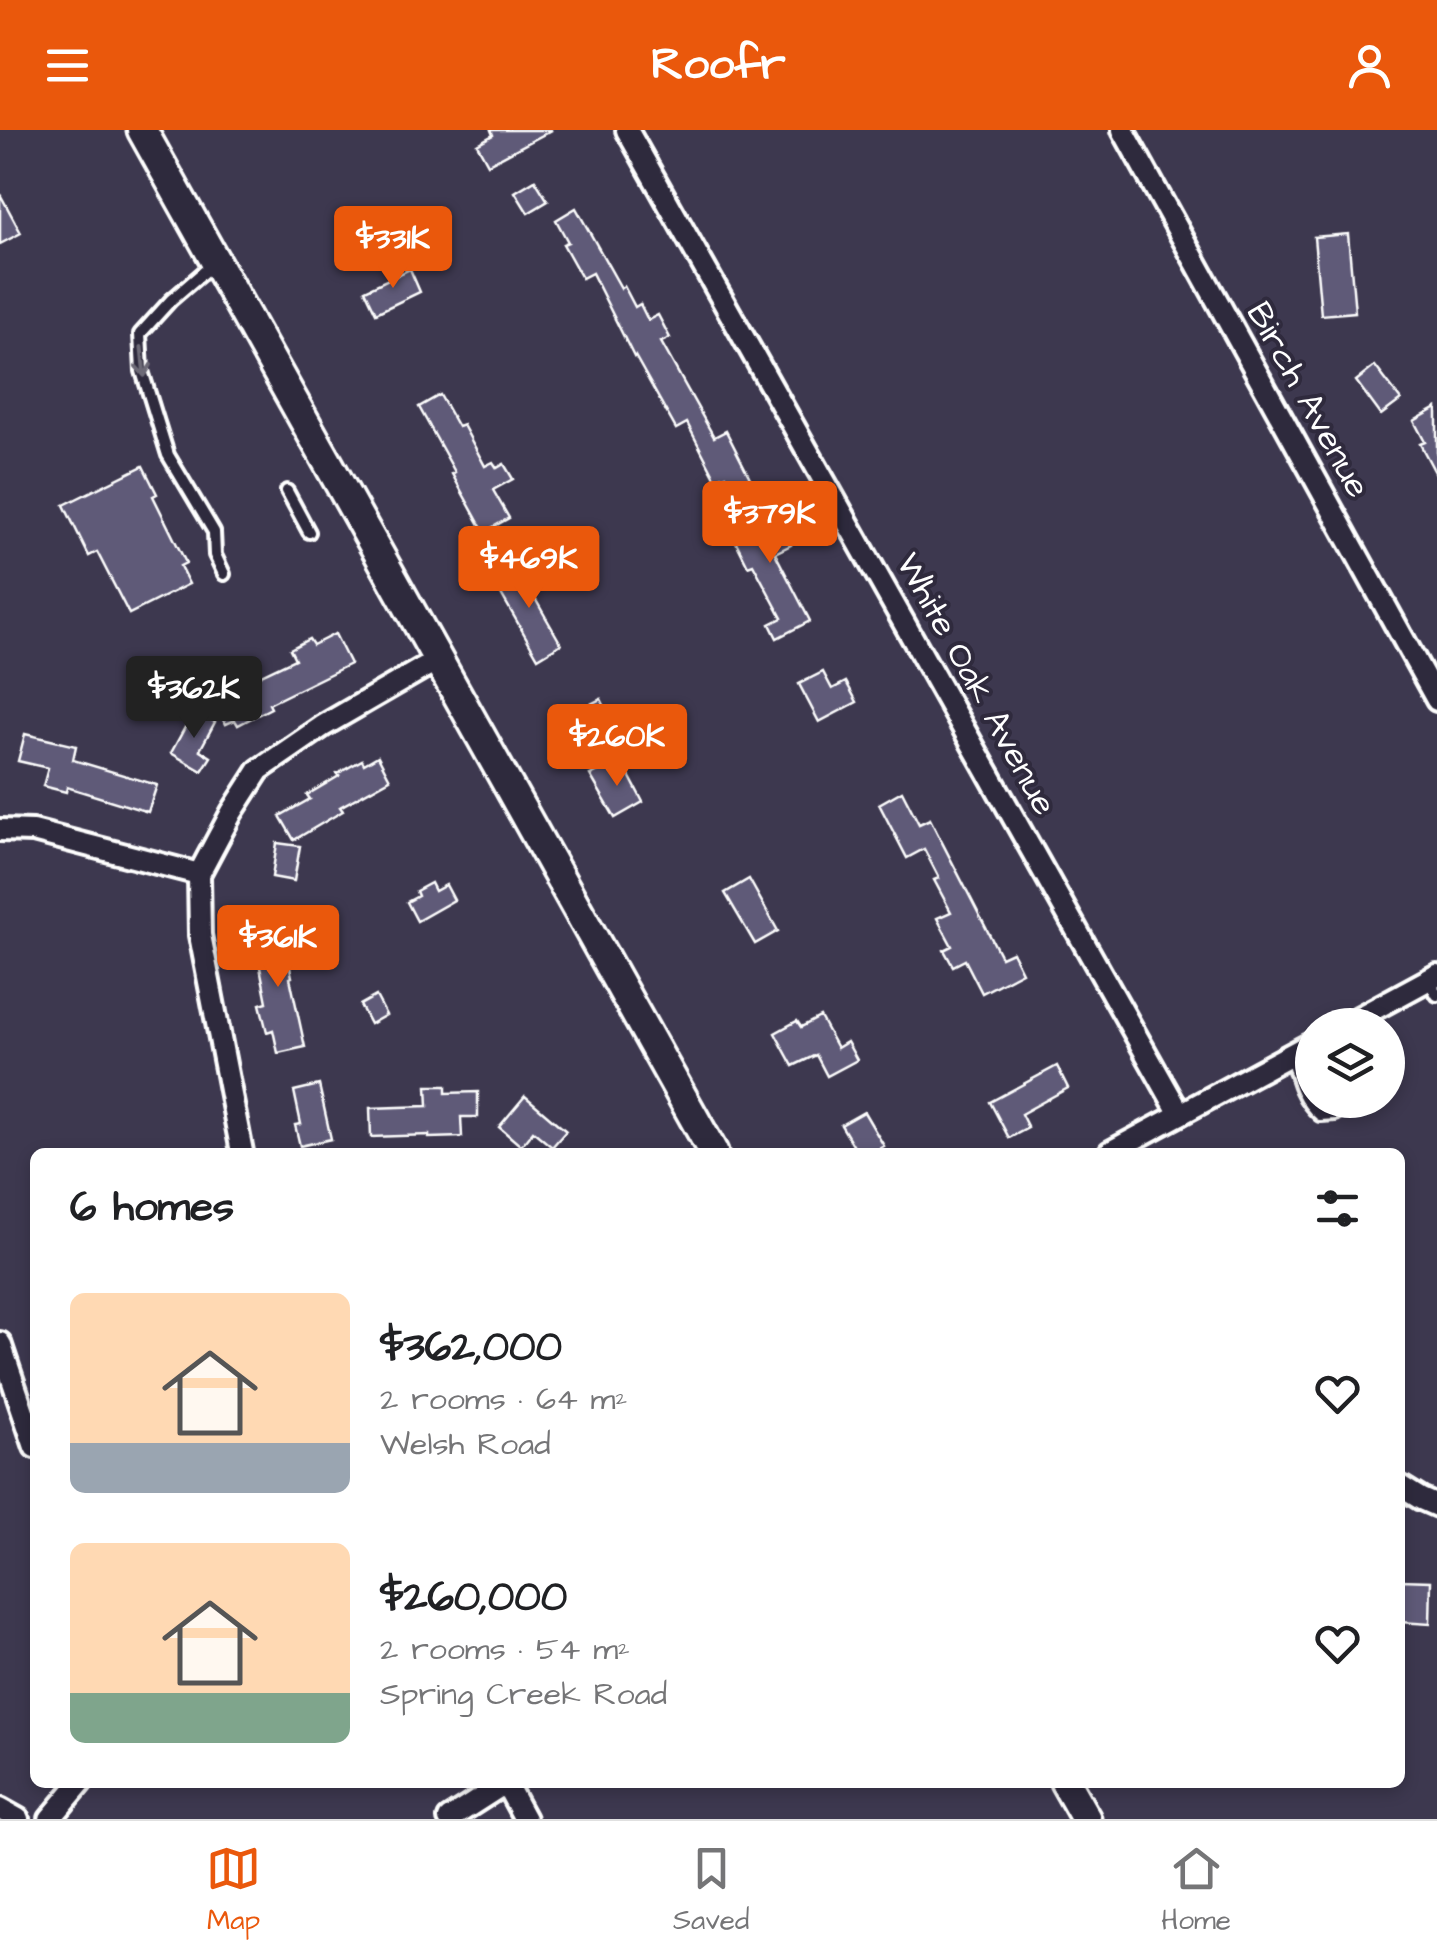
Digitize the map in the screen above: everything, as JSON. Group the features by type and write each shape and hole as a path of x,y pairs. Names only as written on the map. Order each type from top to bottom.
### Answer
{"main road":[{"path":"142,130 711,1148"},
{"path":"1068,1788 1086,1819"}],"street":[{"name":"White Oak Avenue","path":"626,130 1180,1114"},
{"name":"Birch Avenue","path":"1123,130 1437,700"},
{"path":"241,1148 200,934 199,874 258,770 323,726 436,660"},
{"path":"0,830 33,831 199,874"},
{"path":"1382,1008 1434,983"},
{"path":"1117,1148 1295,1052"},
{"path":"0,1343 30,1432"},
{"path":"1405,1489 1437,1506"},
{"path":"50,1819 76,1788"},
{"path":"449,1819 497,1788"},
{"path":"508,1788 525,1819"},
{"path":"0,1809 18,1819"}],"lane":[{"path":"215,262 171,300 140,334 142,371 168,454 214,532 215,555 224,574"},
{"path":"287,491 309,532"},
{"path":"1291,1054 1295,1070"}],"building":[{"path":"491,130 552,130 488,164 477,144 493,135"},
{"path":"535,180 548,201 528,213 515,192"},
{"path":"0,194 21,233 0,244"},
{"path":"576,208 635,307 640,304 648,320 658,315 670,338 661,342 714,437 726,431 750,478 732,487 726,475 716,479 687,423 676,429 592,273 582,278 563,244 568,242 556,220"},
{"path":"1348,234 1355,312 1321,315 1314,237"},
{"path":"410,269 420,292 376,313 365,290"},
{"path":"1375,366 1401,400 1381,415 1356,381"},
{"path":"440,395 458,427 463,425 485,466 493,462 497,468 504,464 513,479 493,490 509,518 484,532 419,407"},
{"path":"1437,408 1437,476 1420,444 1425,442 1414,421"},
{"path":"143,466 157,494 153,496 186,563 180,566 189,584 129,614 97,552 89,556 64,505"},
{"path":"751,498 761,516 767,513 777,533 784,530 791,545 775,553 810,621 777,638 770,624 782,618 732,534 747,527 736,506"},
{"path":"528,567 541,590 533,595 561,644 538,658 496,585"},
{"path":"335,634 350,664 269,704 271,708 238,725 235,720 226,724 213,698 295,659 290,649 309,639 313,645"},
{"path":"823,672 832,689 846,682 857,702 819,722 799,684"},
{"path":"601,699 612,721 595,729 599,737 581,746 566,716"},
{"path":"194,711 215,722 200,750 211,757 202,771 171,753"},
{"path":"25,734 76,746 73,760 157,785 148,812 67,787 66,792 43,786 48,768 18,761"},
{"path":"378,756 390,779 340,807 343,811 294,840 280,816 310,799 307,795 337,774"},
{"path":"621,760 643,802 615,818 590,775"},
{"path":"902,791 919,824 930,819 1001,957 1012,952 1022,972 982,993 965,960 953,966 944,950 952,946 937,918 951,912 934,880 939,878 924,849 907,858 879,804"},
{"path":"277,843 300,846 294,881 272,877"},
{"path":"749,879 778,931 755,944 725,893"},
{"path":"431,883 435,891 446,885 454,900 417,921 407,902 418,896 416,891"},
{"path":"282,927 305,1047 278,1053 273,1030 267,1032 260,1004 267,1002 253,932"},
{"path":"376,996 386,1015 370,1024 360,1005"},
{"path":"820,1017 837,1048 847,1042 857,1060 827,1076 816,1055 793,1066 775,1033 797,1021 801,1027"},
{"path":"1057,1066 1068,1088 1021,1114 1028,1128 1009,1138 990,1102"},
{"path":"319,1085 331,1139 300,1146 295,1125 301,1124 294,1091"},
{"path":"427,1086 446,1086 446,1093 478,1092 478,1117 461,1117 462,1137 371,1137 370,1108 428,1106"},
{"path":"525,1096 566,1131 552,1147 533,1131 521,1146 499,1127"},
{"path":"864,1112 884,1146 855,1148 841,1125"},
{"path":"1405,1580 1431,1581 1430,1624 1405,1622"}]}
